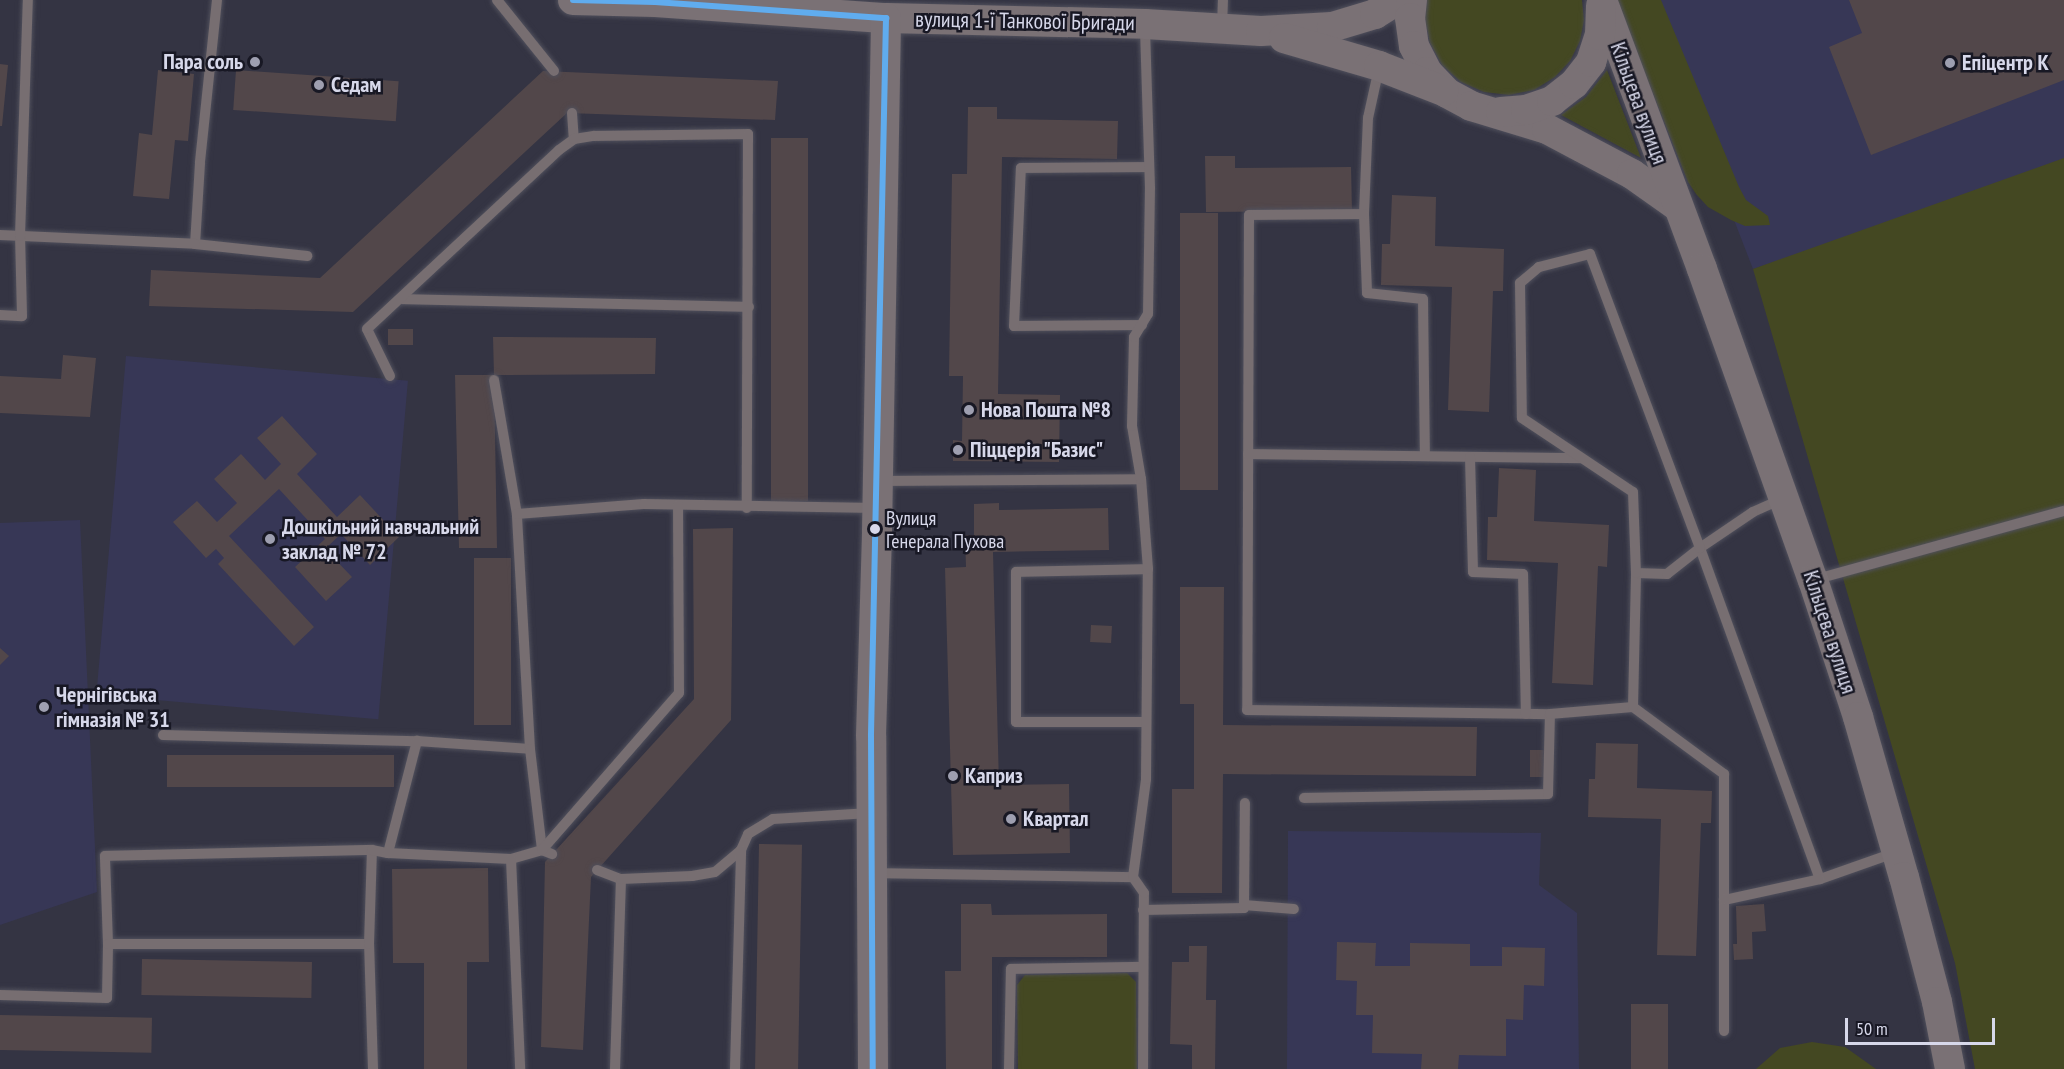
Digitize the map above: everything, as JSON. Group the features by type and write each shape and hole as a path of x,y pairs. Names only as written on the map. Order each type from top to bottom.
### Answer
{"main road":[{"name":"вулиця 1-ї Танкової Бригади","path":"573,0 655,2 886,18 947,13 1145,24 1222,14 1261,31 1379,66 1447,93"},
{"name":"вулиця 1-ї Танкової Бригади","path":"1261,31 1332,27 1375,14 1397,0"},
{"name":"Кільцева вулиця","path":"1412,0 1410,18 1414,46 1427,72 1447,93 1471,106 1498,112 1547,129 1632,174 1677,206"},
{"name":"Кільцева вулиця","path":"1498,112 1535,107 1552,101 1574,84 1591,62 1600,35 1600,0"},
{"name":"Кільцева вулиця","path":"1600,0 1702,269 1813,580 1897,852 1937,1002 1950,1069"},
{"path":"873,1069 870,813 886,18"}],"lane":[{"path":"0,315 22,316 20,236 28,0"},
{"path":"195,244 200,163 217,0"},
{"path":"497,0 554,71"},
{"path":"1143,1069 1144,893 1133,877 1146,779 1148,569 1141,479 1132,426 1134,337 1148,314 1149,167 1145,24"},
{"path":"1379,66 1368,118 1364,214 1367,292 1424,299 1425,456"},
{"path":"572,113 574,139"},
{"path":"390,376 367,329 402,299 559,150 574,139 594,136 748,134 747,508"},
{"path":"1142,325 1014,326 1021,168 1149,167"},
{"path":"1364,214 1248,215 1247,710 1550,714 1633,707 1724,774 1724,1031"},
{"path":"0,235 195,244 307,256"},
{"path":"1633,707 1636,573 1633,492 1522,418 1520,283 1539,267 1590,254 1820,879"},
{"path":"402,299 749,307"},
{"path":"494,380 517,514 530,749 547,852"},
{"path":"1248,454 1582,458"},
{"path":"1470,457 1473,572 1523,574 1526,714"},
{"path":"517,514 644,504 747,508 876,494 1141,479"},
{"path":"1636,573 1667,574 1753,512 1783,498"},
{"path":"0,995 107,998 105,856 372,850 388,853 511,859 547,852 679,693 678,505"},
{"path":"1813,580 2064,511"},
{"path":"1146,722 1016,722 1016,572 1148,569"},
{"path":"1304,798 1548,794 1550,714"},
{"path":"163,735 417,741 530,749"},
{"path":"388,853 417,741"},
{"path":"1143,910 1244,908 1245,803"},
{"path":"735,1069 741,850 748,834 773,819 870,813"},
{"path":"372,850 369,944 373,1069"},
{"path":"597,870 621,879 692,876 715,872 741,850"},
{"path":"1724,900 1820,879 1897,852"},
{"path":"511,859 520,1069"},
{"path":"871,873 1133,877"},
{"path":"615,1069 621,879"},
{"path":"1244,905 1294,909"},
{"path":"108,944 369,944"},
{"path":"1009,1069 1011,969 1142,967"}],"shaded area":[{"path":"1649,0 2064,0 2064,165 1753,269"},
{"name":"Дошкільний навчальний заклад № 72","path":"126,356 408,381 378,719 96,695"},
{"name":"Чернігівська гімназія № 31","path":"80,520 97,892 0,925 0,523"},
{"path":"1288,831 1541,833 1539,885 1577,913 1579,1069 1287,1069"}],"green space":[{"path":"1427,0 1582,0 1584,20 1580,41 1570,61 1555,77 1534,90 1509,95 1484,92 1461,82 1442,65 1430,43 1425,19"},
{"path":"1616,0 1661,0 1739,187 1746,200 1768,216 1770,225 1745,226 1708,207 1696,194 1688,182"},
{"path":"1607,70 1641,158 1561,115 1586,97"},
{"path":"2064,158 2064,1069 1975,1069 1955,963 1753,269"},
{"path":"1127,973 1136,982 1137,1069 1018,1069 1017,985 1025,975"},
{"path":"1812,1042 1845,1047 1876,1069 1756,1069 1780,1048"}],"building":[{"name":"Епіцентр К","path":"1849,0 2064,0 2064,80 1871,155 1829,47 1862,33"},
{"path":"0,64 8,65 2,126 0,126"},
{"path":"158,70 194,74 188,141 175,140 169,199 133,196 139,133 152,135"},
{"path":"236,70 399,81 396,121 233,110"},
{"path":"543,71 778,81 775,120 567,113 353,312 149,306 151,270 320,278"},
{"path":"968,107 997,107 997,119 1118,121 1117,159 1002,157 998,394 1060,395 1059,462 953,461 953,440 962,441 963,376 949,376 952,174 967,174"},
{"path":"771,138 808,138 808,501 771,501"},
{"path":"1205,156 1235,156 1235,168 1351,167 1352,211 1206,212"},
{"path":"1392,195 1436,197 1435,246 1504,249 1503,291 1493,291 1489,412 1448,410 1452,287 1381,285 1382,244 1390,244"},
{"path":"1180,213 1218,213 1218,490 1180,490"},
{"path":"388,329 413,329 413,345 388,345"},
{"path":"493,337 656,338 655,374 494,375"},
{"path":"63,355 96,358 90,417 0,413 0,376 61,379"},
{"path":"455,375 494,375 497,548 459,548"},
{"path":"282,416 317,454 297,474 337,517 360,495 399,537 370,565 341,534 325,549 352,577 326,601 295,567 325,539 279,489 229,536 314,627 294,646 218,564 224,558 216,549 206,558 173,522 197,501 217,522 237,503 214,479 241,454 265,480 281,464 257,438"},
{"path":"1499,468 1536,470 1534,521 1609,525 1607,567 1598,566 1593,685 1552,683 1558,563 1487,560 1488,517 1497,517"},
{"path":"999,503 999,510 1108,508 1109,550 993,552 999,785 1069,784 1070,853 953,855 945,568 966,567 965,535 974,535 974,504"},
{"path":"733,528 731,720 591,877 583,1050 541,1047 545,862 694,699 693,529"},
{"path":"474,558 511,558 511,725 474,725"},
{"path":"1180,587 1224,587 1223,725 1477,727 1476,776 1223,774 1222,893 1172,893 1172,789 1194,789 1194,704 1180,704"},
{"path":"1091,625 1112,626 1111,643 1090,642"},
{"path":"0,648 9,656 0,665"},
{"path":"1596,743 1638,744 1637,788 1712,791 1711,823 1701,823 1696,956 1657,955 1661,819 1588,817 1589,779 1595,779"},
{"path":"1530,750 1544,750 1544,777 1530,777"},
{"path":"167,755 394,755 394,787 167,787"},
{"path":"759,844 802,845 798,1069 755,1069"},
{"path":"488,868 489,962 467,962 467,1069 424,1069 424,963 393,963 392,869"},
{"path":"961,904 991,904 992,915 1107,914 1107,957 992,957 992,1069 946,1069 945,971 961,971"},
{"path":"1764,904 1766,931 1752,932 1753,959 1734,960 1733,944 1737,944 1736,906"},
{"path":"1337,942 1376,943 1375,966 1410,966 1410,943 1470,944 1470,966 1502,966 1502,947 1545,948 1544,986 1524,985 1523,1020 1506,1019 1506,1056 1459,1055 1458,1069 1421,1069 1422,1054 1372,1053 1373,1015 1356,1015 1357,981 1336,980"},
{"path":"1189,946 1207,946 1206,1000 1216,1000 1215,1069 1192,1069 1192,1045 1170,1044 1172,962 1189,962"},
{"path":"142,959 312,962 311,998 141,995"},
{"path":"1631,1004 1668,1004 1668,1069 1631,1069"},
{"path":"0,1015 152,1018 151,1053 0,1050"}],"transit line":[{"path":"573,0 655,2 886,18 871,736 873,1069"}],"place":[{"name":"Пара соль","path":"255,62"},
{"name":"Епіцентр К","path":"1950,63"},
{"name":"Седам","path":"319,85"},
{"name":"Нова Пошта №8","path":"969,410"},
{"name":"Піццерія \"Базис\"","path":"958,450"},
{"name":"Вулиця Генерала Пухова","path":"875,529"},
{"name":"Дошкільний навчальний заклад № 72","path":"270,539"},
{"name":"Чернігівська гімназія № 31","path":"44,707"},
{"name":"Каприз","path":"953,776"},
{"name":"Квартал","path":"1011,819"}]}
